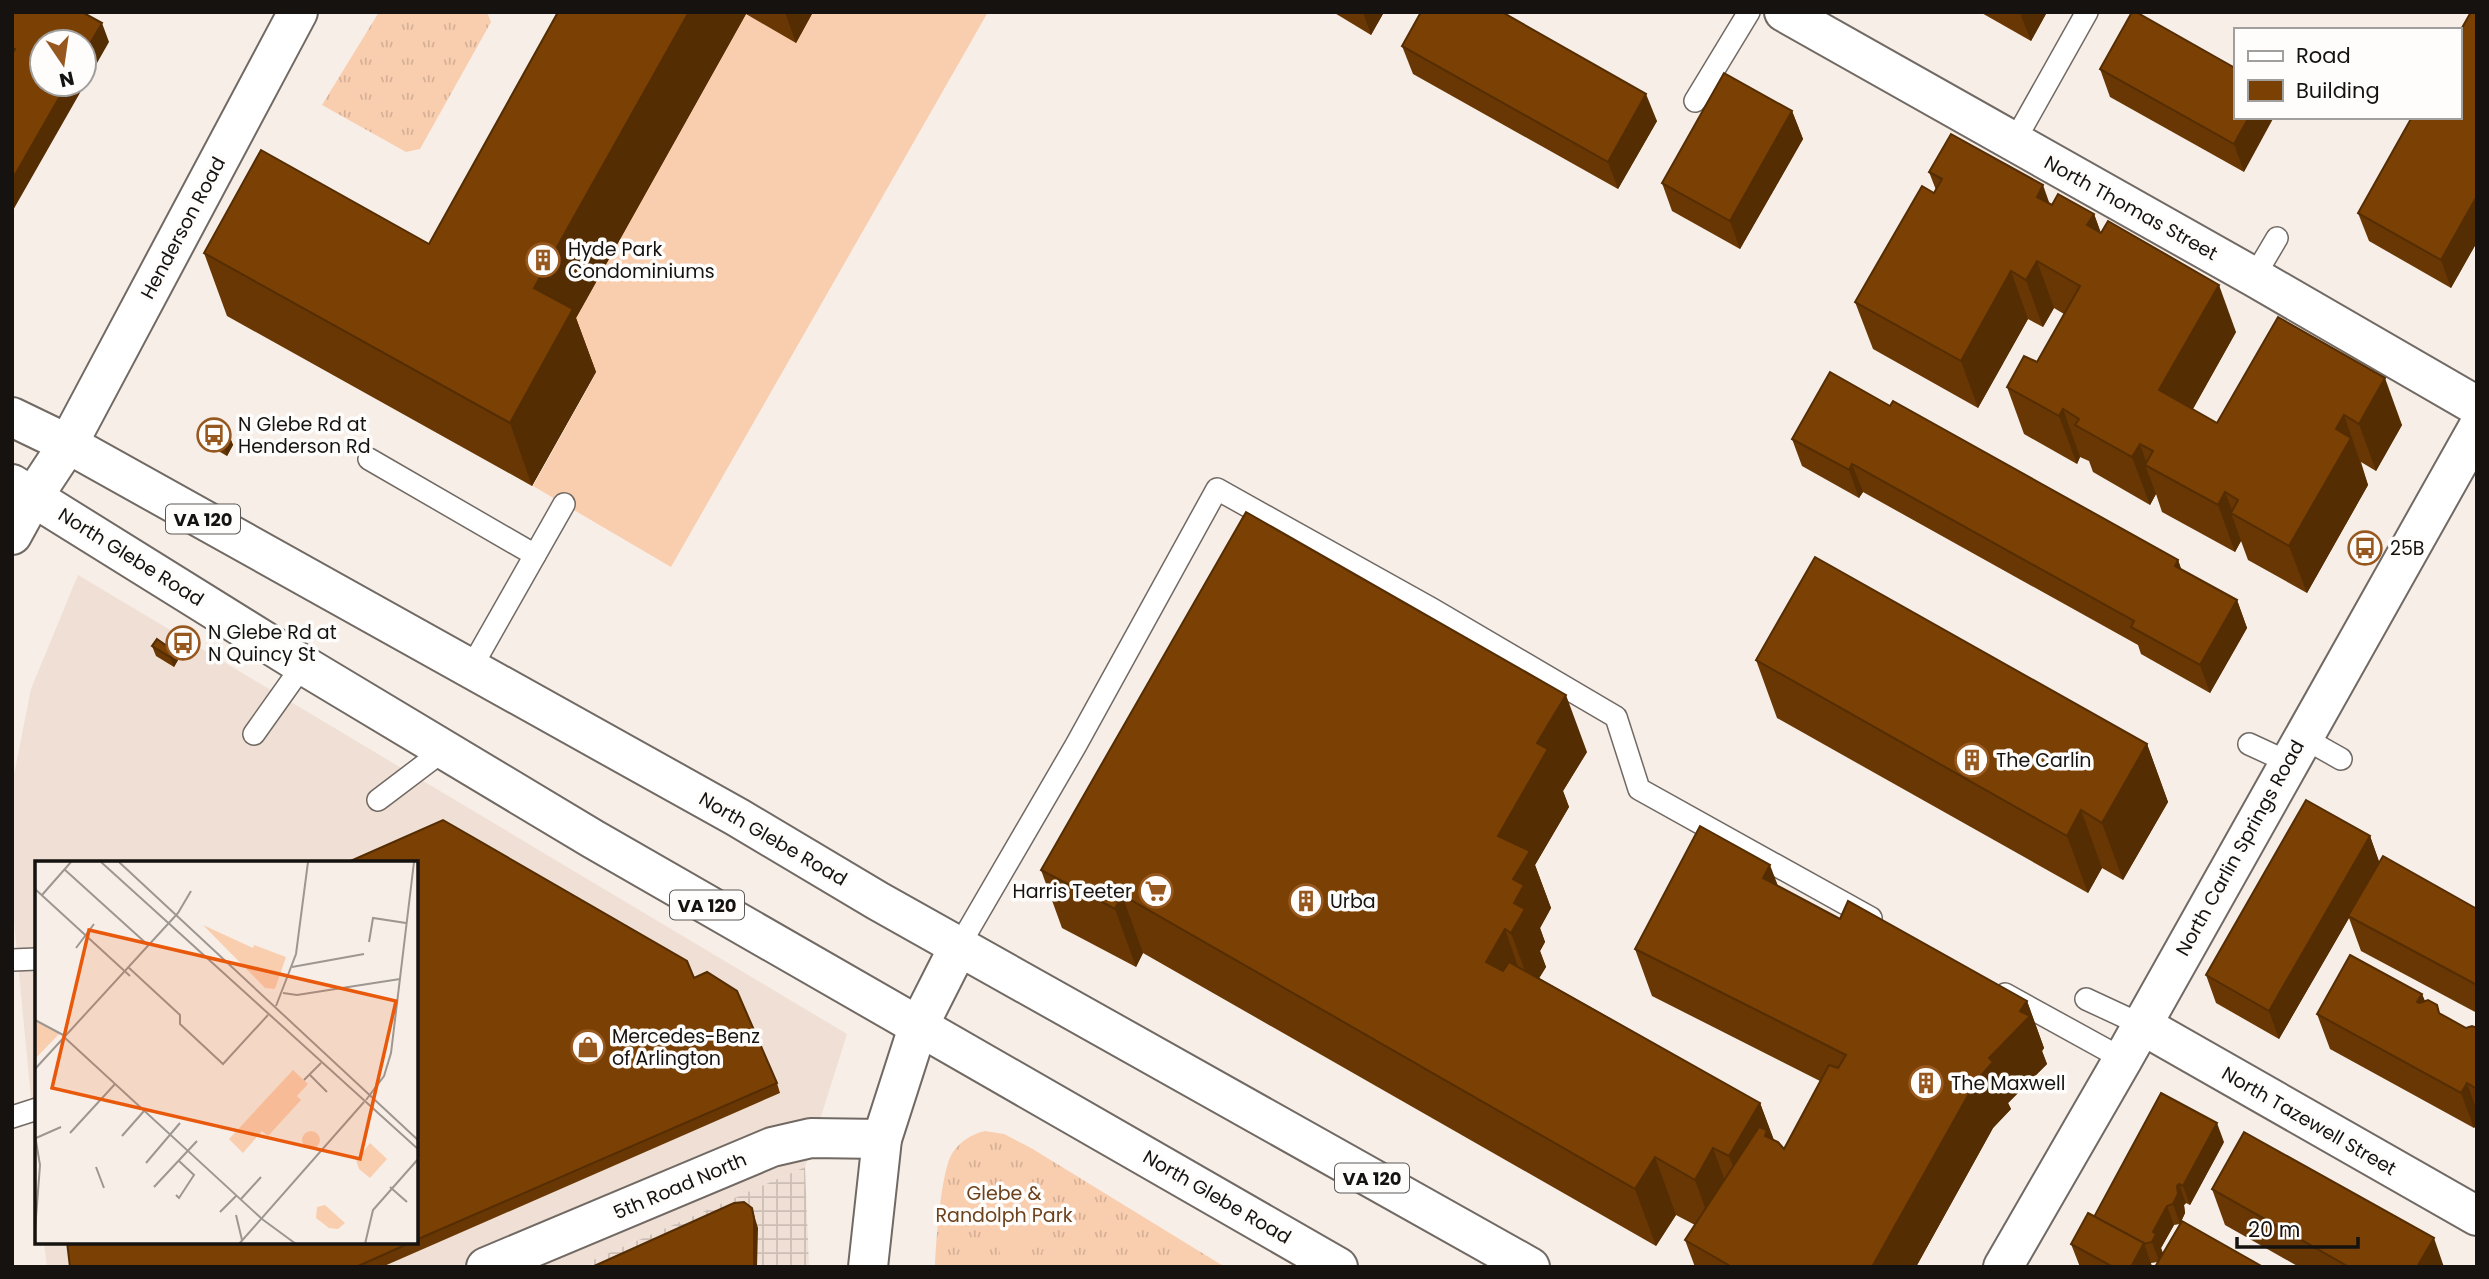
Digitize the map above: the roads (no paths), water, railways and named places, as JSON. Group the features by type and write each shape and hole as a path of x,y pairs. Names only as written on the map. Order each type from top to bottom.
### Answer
{"main road":[{"name":"Henderson Road","path":"12,535 23,490 68,444 298,12"},
{"name":"North Thomas Street","path":"1784,12 2477,406"},
{"name":"North Glebe Road","path":"12,417 68,444 471,668 1530,1267"},
{"name":"North Carlin Springs Road","path":"2007,1266 2477,429"},
{"name":"North Glebe Road","path":"23,490 303,665 593,839 1338,1267"},
{"path":"869,1267 882,1139 918,1027 959,946"},
{"name":"North Tazewell Street","path":"2142,1025 2477,1216"},
{"name":"5th Road North","path":"486,1267 772,1147 811,1138 882,1139"}],"lane":[{"path":"1695,101 1749,12"},
{"path":"2014,142 2087,12"},
{"path":"2254,277 2277,238"},
{"path":"369,459 535,555"},
{"path":"959,946 1082,734 1217,489 1432,609 1616,717 1639,789 1883,925"},
{"path":"471,668 564,504"},
{"path":"254,734 303,665"},
{"path":"2249,744 2341,759"},
{"path":"378,800 444,750"},
{"path":"12,960 35,959"},
{"path":"1989,984 2123,1059"},
{"path":"2086,999 2142,1025"},
{"path":"12,1117 35,1110"}],"place":[{"name":"Hyde Park Condominiums","path":"543,260"},
{"name":"N Glebe Rd at Henderson Rd","path":"214,435"},
{"name":"25B","path":"2365,548"},
{"name":"N Glebe Rd at N Quincy St","path":"183,643"},
{"name":"The Carlin","path":"1972,760"},
{"name":"Harris Teeter","path":"1156,891"},
{"name":"Urba","path":"1306,901"},
{"name":"Mercedes-Benz of Arlington","path":"588,1047"},
{"name":"The Maxwell","path":"1926,1083"}],"park label":[{"name":"Glebe & Randolph Park","path":"1004,1204"}]}
